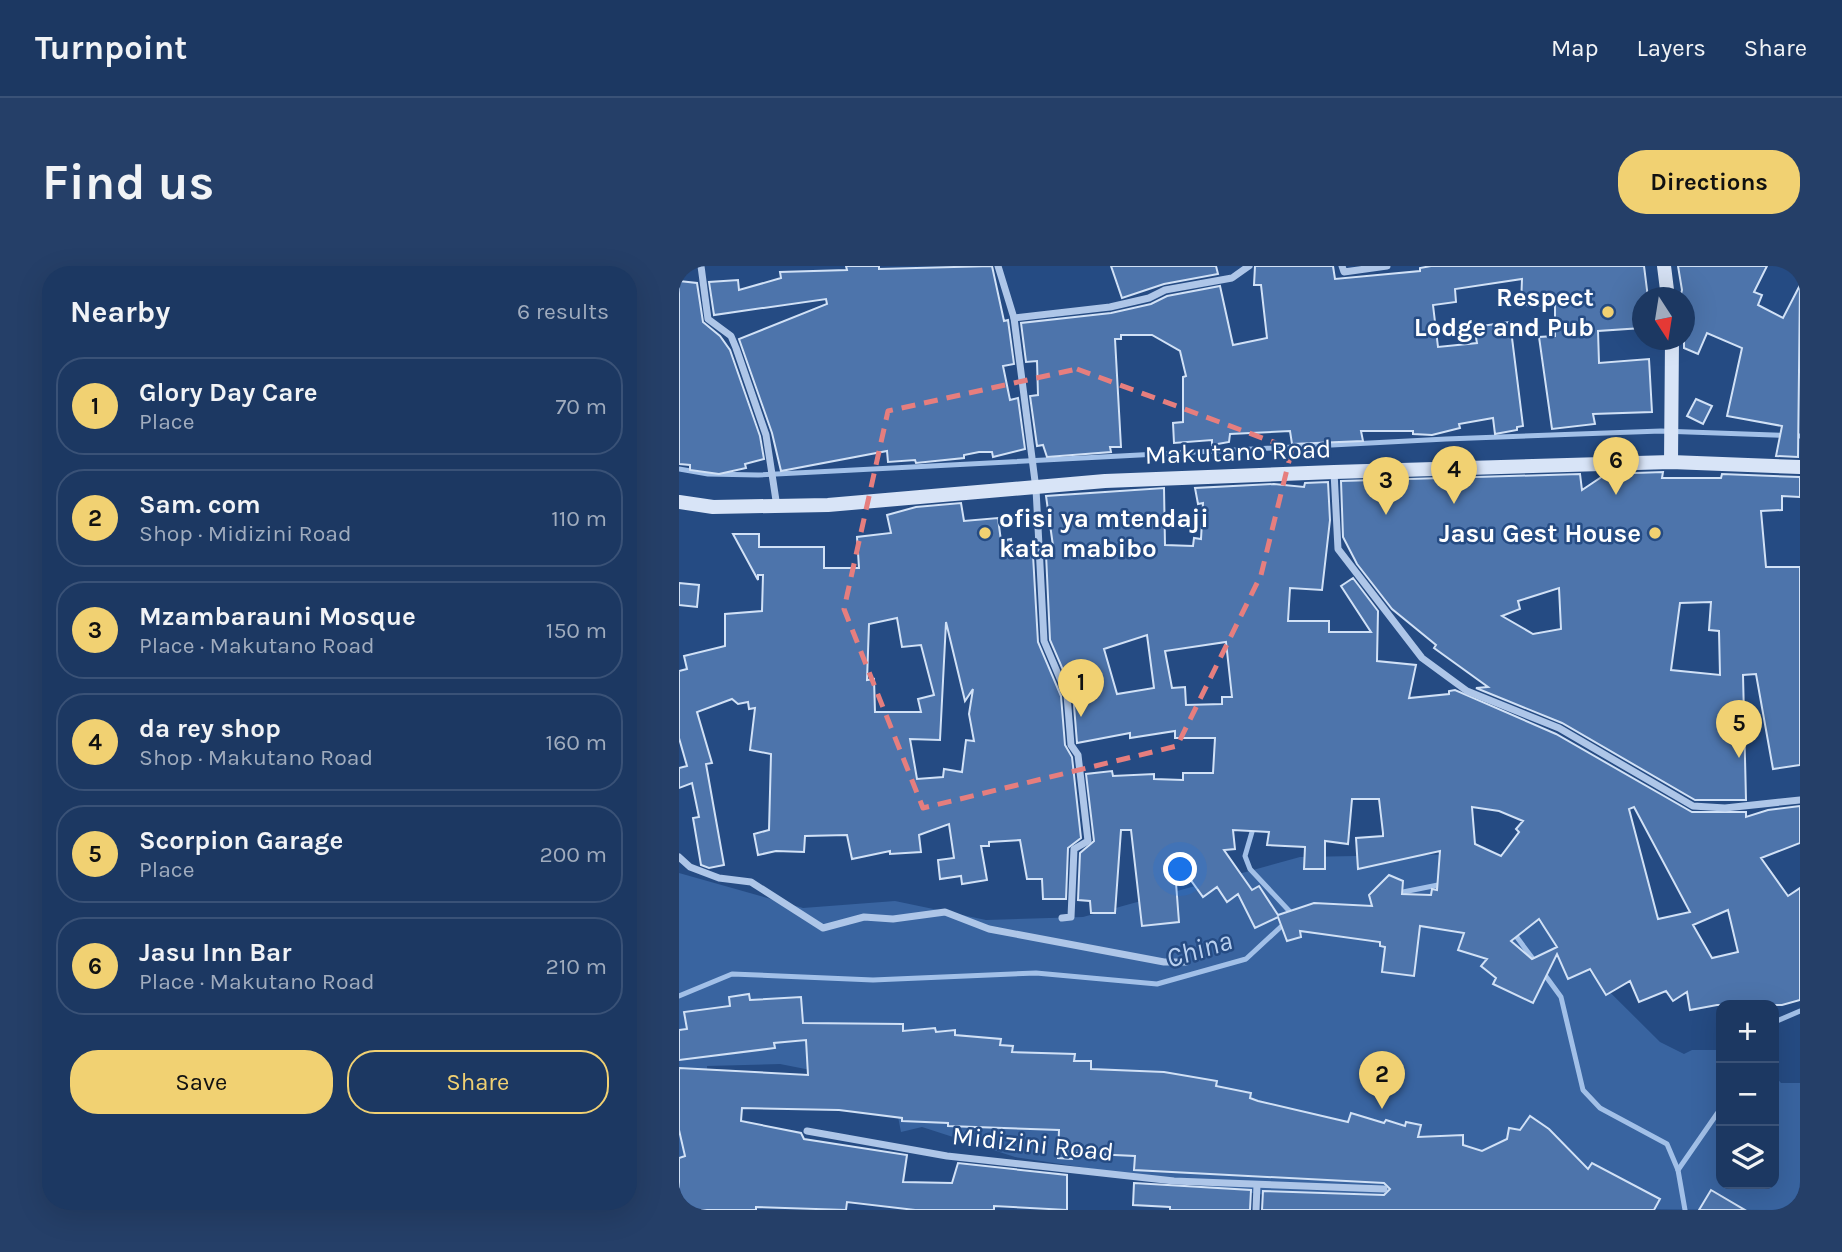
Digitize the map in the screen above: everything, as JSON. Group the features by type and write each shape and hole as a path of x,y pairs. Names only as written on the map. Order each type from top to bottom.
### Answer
{"street":[{"path":"701,266 708,319 731,336 766,435 777,507"},
{"path":"999,266 1014,318 1036,489 1044,641 1062,675 1067,695 1071,745 1078,754 1083,786 1087,841 1074,849 1071,917 1062,918"},
{"path":"1014,318 1110,307 1149,298 1165,290 1232,278 1249,266"},
{"path":"1342,266 1344,272 1387,266"},
{"path":"1664,266 1667,287"},
{"path":"1790,266 1800,270"},
{"path":"1671,462 1672,350"},
{"name":"Makutano Road","path":"679,502 713,506 777,507 1036,489 1105,481 1334,472 1671,462 1800,467"},
{"path":"1334,472 1338,549 1422,658 1467,691 1559,728 1693,806 1725,808 1800,800"},
{"path":"679,857 694,869 719,878 751,882 823,928 865,917 893,919 949,912 969,924 989,929 1164,962 1186,962"},
{"name":"Midizini Road","path":"807,1131 947,1156 1174,1181 1384,1189"},
{"path":"1256,1210 1257,1185"}],"highlighted area":[{"path":"1077,369 1292,449 1261,575 1177,746 923,808 844,609 888,411"}],"shaded area":[{"path":"1471,854 1660,1042 1684,1054 1692,1050 1716,1050 1716,1189 1779,1189 1779,1081 1800,1083 1800,1210 1351,1208 1015,1157 922,1127 901,1132 892,1086 780,1064 707,1066 707,1117 698,1136 679,1161 679,873 803,908 895,901 986,920 1083,917 1300,857"}],"building":[{"path":"846,266 879,266 879,269 992,266 1004,321 1008,320 1014,364 1003,366 1010,400 1018,398 1025,449 993,457 992,452 979,452 964,455 964,458 916,463 915,460 888,462 887,451 781,471 772,433 739,339 827,304 826,299 714,315 709,282 738,280 739,290 781,278 780,272 847,270"},
{"path":"1111,266 1216,266 1218,274 1164,284 1122,298"},
{"path":"1255,266 1333,266 1335,279 1420,271 1420,268 1431,266 1644,266 1647,287 1632,287 1632,329 1598,331 1599,363 1649,359 1652,412 1593,414 1595,424 1552,429 1539,337 1555,336 1555,306 1521,305 1522,279 1455,289 1456,302 1433,305 1438,347 1477,343 1474,327 1510,322 1523,426 1517,427 1517,430 1495,434 1493,418 1459,424 1460,428 1432,435 1413,434 1413,431 1361,431 1363,441 1292,444 1290,431 1230,434 1229,442 1212,445 1212,440 1174,443 1173,423 1183,422 1183,377 1186,376 1180,351 1152,335 1121,335 1121,339 1115,339 1121,447 1110,447 1111,452 1047,457 1043,445 1037,446 1030,396 1038,395 1037,361 1026,362 1021,323 1111,313 1151,304 1167,296 1220,286 1233,345 1267,338 1261,285 1254,285"},
{"path":"1678,266 1767,266 1754,292 1762,295 1758,305 1783,318 1800,285 1798,457 1776,456 1782,426 1727,416 1742,348 1707,333 1698,354 1689,350 1695,350 1695,287 1682,287"},
{"path":"679,281 697,283 703,322 720,336 730,350 760,436 764,459 745,464 746,468 719,474 690,470 690,465 679,464"},
{"path":"1696,399 1712,406 1703,424 1687,416"},
{"path":"1663,472 1662,478 1721,478 1722,474 1800,477 1800,497 1782,496 1782,510 1761,511 1766,567 1800,567 1800,765 1773,769 1756,674 1743,675 1746,800 1695,800 1562,723 1476,688 1488,687 1434,648 1436,645 1392,609 1357,564 1343,537 1341,481 1580,474 1582,490 1606,474","holes":["1559,588 1561,629 1533,634 1502,616 1520,609 1518,601","1711,602 1709,630 1719,631 1720,675 1671,670 1680,603"]},
{"path":"1328,482 1330,520 1322,590 1290,588 1288,621 1329,621 1329,632 1371,632 1341,586 1353,578 1378,611 1377,661 1416,665 1409,698 1449,694 1449,691 1455,690 1556,734 1692,812 1746,812 1746,817 1768,810 1800,806 1800,843 1761,858 1788,896 1800,888 1800,1000 1779,1005 1779,1000 1716,1000 1716,1005 1690,1010 1687,992 1673,1001 1666,991 1639,1002 1630,981 1606,995 1590,969 1568,979 1557,954 1533,1003 1493,984 1496,978 1481,966 1487,959 1458,950 1464,933 1420,926 1414,976 1382,972 1385,947 1380,946 1380,942 1300,931 1301,937 1287,941 1278,917 1255,928 1238,894 1227,902 1217,887 1203,897 1174,857 1179,922 1142,926 1131,830 1121,830 1115,913 1091,913 1090,901 1078,900 1080,853 1094,841 1086,774 1112,771 1113,776 1154,774 1154,779 1183,780 1183,773 1213,773 1215,738 1175,738 1175,731 1130,738 1130,733 1077,743 1073,693 1050,640 1046,554 1054,553 1046,496 1164,488 1165,545 1193,546 1194,538 1201,539 1203,503 1198,504 1195,488 1274,484 1304,487 1305,483","holes":["1147,635 1154,688 1117,694 1104,649","1226,642 1232,697 1222,697 1222,704 1186,705 1185,687 1172,688 1165,651","1352,799 1379,799 1383,836 1356,838 1358,869 1440,851 1437,890 1432,889 1431,895 1402,894 1403,881 1389,875 1369,895 1372,906 1314,903 1278,915 1259,886 1252,890 1224,850 1235,849 1233,830 1269,832 1267,845 1305,847 1304,869 1325,869 1325,841 1348,844","1472,807 1499,811 1523,821 1516,829 1519,832 1501,856 1475,844","1634,807 1690,912 1658,919 1629,809","1728,910 1738,952 1712,958 1693,925","1539,919 1557,947 1532,959 1511,941"]},
{"path":"961,503 964,521 998,518 1001,541 1011,539 1013,557 1033,555 1038,642 1061,696 1065,745 1072,757 1081,838 1068,848 1066,899 1043,899 1042,879 1027,879 1020,840 989,842 989,846 981,846 987,880 962,884 961,876 940,879 938,860 954,858 949,824 919,835 921,852 890,854 890,851 852,859 847,835 805,836 804,852 776,851 758,855 754,834 769,830 771,754 750,750 755,708 749,709 748,702 738,704 732,699 697,712 712,763 706,764 724,865 709,868 701,865 693,818 699,817 692,783 679,788 679,768 687,766 679,738 679,671 687,669 684,656 725,646 725,614 762,611 763,575 758,575 758,580 733,534 759,534 759,547 824,547 824,568 859,568 857,537 891,533 887,515 916,507","holes":["897,618 902,647 921,645 934,695 918,699 921,712 875,712 874,679 867,680 869,624","946,622 965,701 973,689 969,714 974,741 966,740 962,772 944,769 943,777 917,779 910,739 940,740"]},
{"path":"679,583 699,585 697,607 679,605"},
{"path":"749,994 750,1000 801,997 803,1023 903,1024 903,1031 935,1028 936,1032 955,1030 955,1035 1001,1039 1000,1045 1013,1046 1012,1052 1075,1054 1074,1061 1091,1061 1091,1069 1164,1072 1217,1081 1216,1086 1251,1093 1250,1098 1258,1101 1348,1122 1351,1113 1384,1123 1386,1120 1405,1126 1406,1122 1421,1125 1418,1137 1463,1135 1463,1145 1482,1151 1507,1139 1509,1128 1520,1130 1530,1116 1549,1129 1588,1169 1592,1163 1660,1199 1654,1210 1262,1210 1263,1191 1384,1195 1390,1189 1384,1183 1134,1170 1135,1156 1072,1153 1072,1159 1058,1158 1059,1130 948,1126 948,1123 902,1121 902,1118 839,1110 742,1108 741,1121 801,1133 804,1139 907,1155 903,1182 952,1183 958,1163 1067,1175 1067,1210 994,1206 994,1210 915,1210 847,1202 846,1210 756,1207 756,1210 682,1210 679,1201 679,1158 685,1156 679,1130 679,1068 808,1075 806,1040 774,1043 775,1048 679,1060 679,1030 687,1029 684,1012 730,1006 729,997"},
{"path":"1134,1183 1251,1190 1250,1210 1170,1210 1170,1207 1133,1205"},
{"path":"1711,1190 1745,1210 1699,1210"}],"waterway":[{"path":"679,469 708,474 758,475 1446,439 1661,431 1800,436"},
{"path":"1254,825 1245,856 1250,869 1293,915"},
{"name":"China","path":"1398,893 1443,884"},
{"name":"China","path":"679,996 732,974 873,980 1036,973 1157,984 1246,959 1286,922"},
{"name":"China","path":"1513,932 1536,963"},
{"name":"China","path":"1542,971 1561,997 1583,1090 1600,1108 1667,1144 1678,1170 1685,1210"},
{"path":"1779,1020 1800,1011"},
{"path":"1678,1170 1716,1115"}],"place":[{"name":"Respect Lodge and Pub","path":"1608,312"},
{"name":"Jasu Inn Bar","path":"1616,495"},
{"name":"da rey shop","path":"1454,504"},
{"name":"Mzambarauni Mosque","path":"1386,515"},
{"name":"ofisi ya mtendaji kata mabibo","path":"985,533"},
{"name":"Jasu Gest House","path":"1655,533"},
{"name":"Glory Day Care","path":"1081,717"},
{"name":"Scorpion Garage","path":"1739,758"},
{"name":"Sam. com","path":"1382,1109"}]}
